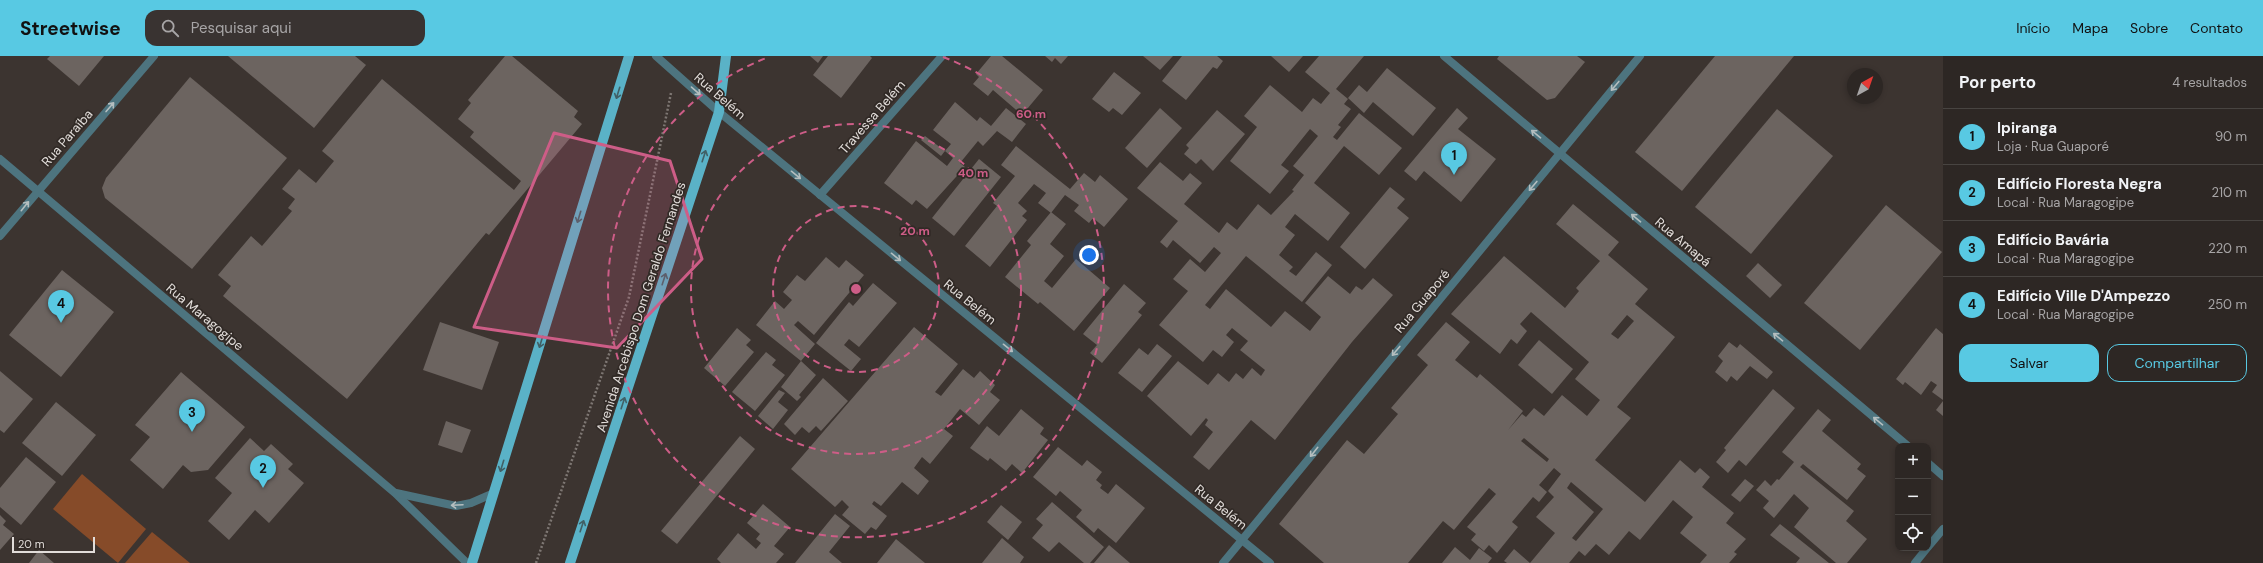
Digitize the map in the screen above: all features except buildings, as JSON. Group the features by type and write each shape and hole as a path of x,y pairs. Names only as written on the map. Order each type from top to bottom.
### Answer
{"main road":[{"path":"472,563 629,56"},
{"name":"Avenida Arcebispo Dom Geraldo Fernandes","path":"570,563 719,112 726,56"}],"street":[{"name":"Rua Paraíba","path":"0,236 154,56"},
{"name":"Rua Belém","path":"656,56 719,112 1270,563"},
{"name":"Travessa Belém","path":"820,195 942,56"},
{"name":"Rua Amapá","path":"1444,56 1904,443"},
{"name":"Rua Guaporé","path":"1223,563 1640,56"},
{"name":"Rua Maragogipe","path":"0,159 395,493 467,563"},
{"path":"1931,466 1943,476"},
{"name":"Rua Maragogipe","path":"395,493 456,506 471,503 494,493"},
{"path":"1931,544 1943,529"},
{"path":"1914,563 1925,551"}],"path":[{"path":"536,563 628,297 675,73"}],"highlighted area":[{"path":"554,133 670,161 702,259 617,348 474,327"}],"shaded area":[{"path":"82,474 146,529 118,563 53,509"},
{"path":"152,532 190,563 125,563"}],"place":[{"name":"Ipiranga","path":"1454,175"},
{"name":"Edifício Ville D'Ampezzo","path":"61,323"},
{"name":"Edifício Bavária","path":"192,432"},
{"name":"Edifício Floresta Negra","path":"263,488"}]}
